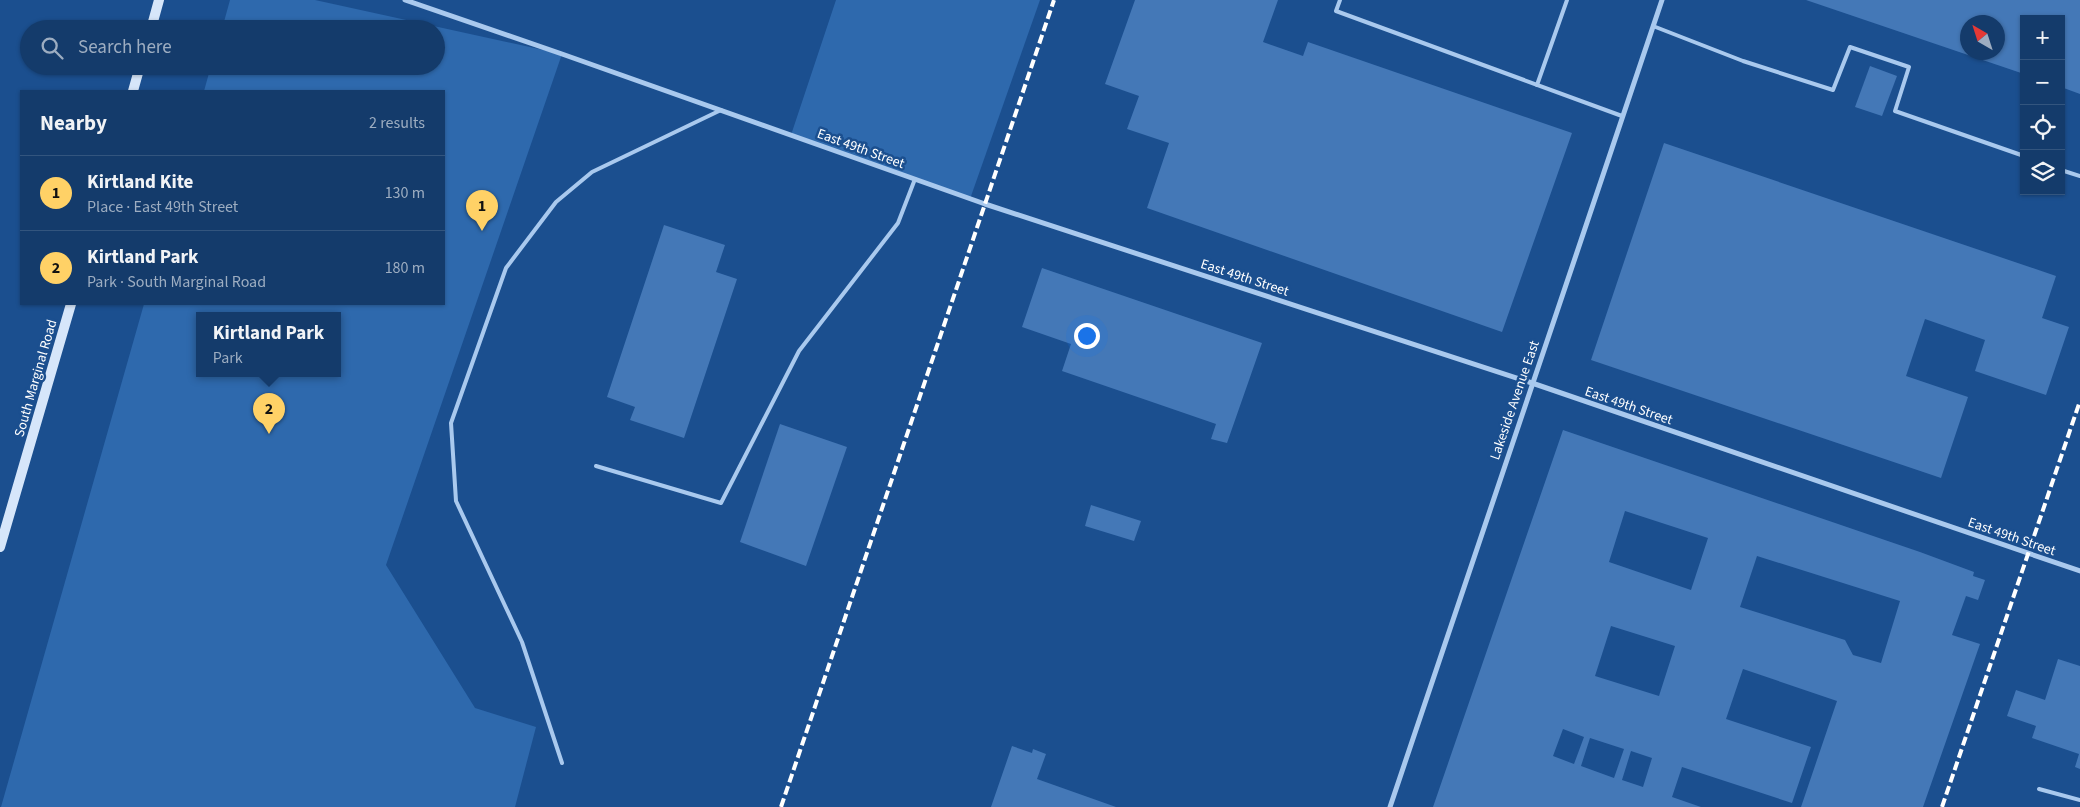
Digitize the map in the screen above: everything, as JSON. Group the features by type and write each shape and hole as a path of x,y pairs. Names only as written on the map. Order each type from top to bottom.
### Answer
{"street":[{"path":"153,20 159,0"},
{"name":"East 49th Street","path":"404,0 985,204 1532,383 2080,570"},
{"name":"Lakeside Avenue East","path":"1390,807 1662,0"},
{"path":"132,90 137,75"},
{"name":"South Marginal Road","path":"0,547 71,305"}],"lane":[{"path":"1340,0 1336,11 1622,116"},
{"path":"1537,85 1567,0"},
{"path":"1653,26 1743,61 1834,90 1850,47 1909,67 1895,111 2020,155"},
{"path":"562,763 522,642 456,501 451,423 506,268 556,202 592,172 721,110"},
{"path":"2065,171 2080,176"},
{"path":"596,466 721,503 799,351 898,223 915,179"},
{"path":"2039,789 2080,800"}],"shaded area":[{"path":"230,0 315,0 406,20 224,20"},
{"path":"836,0 1040,0 970,199 791,135"},
{"path":"445,28 562,54 386,565 475,708 536,727 515,807 1,807 144,305 445,305 445,90 204,90 208,75 445,75"}],"building":[{"path":"1135,0 1278,0 1263,42 1303,56 1308,42 1572,133 1502,332 1147,208 1169,143 1127,129 1139,96 1105,84"},
{"path":"1806,0 2080,0 2080,94 2065,88 2065,15 2020,15 2020,73 1983,60 2005,60 2005,15 1960,15 1960,52"},
{"path":"1870,66 1897,76 1882,116 1855,107"},
{"path":"1664,143 2056,276 2042,318 2069,327 2046,395 1975,371 1985,340 1925,319 1906,376 1968,397 1941,478 1591,360"},
{"path":"664,225 725,245 716,272 737,279 684,438 630,420 635,407 607,397"},
{"path":"1042,268 1262,343 1227,443 1211,439 1216,424 1062,371 1071,344 1022,327"},
{"path":"780,424 847,447 806,566 740,542"},
{"path":"1563,430 1920,552 1974,572 1973,576 1985,580 1978,600 1966,596 1952,635 1980,644 1923,807 1801,807 1837,701 1743,669 1726,719 1811,747 1792,803 1682,767 1672,797 1701,807 1433,807","holes":["1625,511 1708,538 1691,590 1609,562","1757,556 1900,601 1881,663 1853,655 1845,640 1740,607","1611,626 1675,646 1659,696 1595,676","1563,729 1584,737 1574,764 1553,756","1590,738 1624,749 1614,778 1581,766","1631,751 1652,758 1643,787 1622,780"]},
{"path":"1091,505 1141,521 1134,541 1085,526"},
{"path":"2058,659 2080,666 2080,769 2075,767 2079,754 2032,738 2036,726 2007,716 2016,690 2045,700"},
{"path":"1012,746 1032,753 1033,749 1046,754 1037,779 1116,807 991,807"}],"railway":[{"path":"781,807 1054,0"},
{"path":"1942,807 2080,401"}],"place":[{"name":"Kirtland Kite","path":"482,231"},
{"name":"Kirtland Park","path":"269,434"}]}
